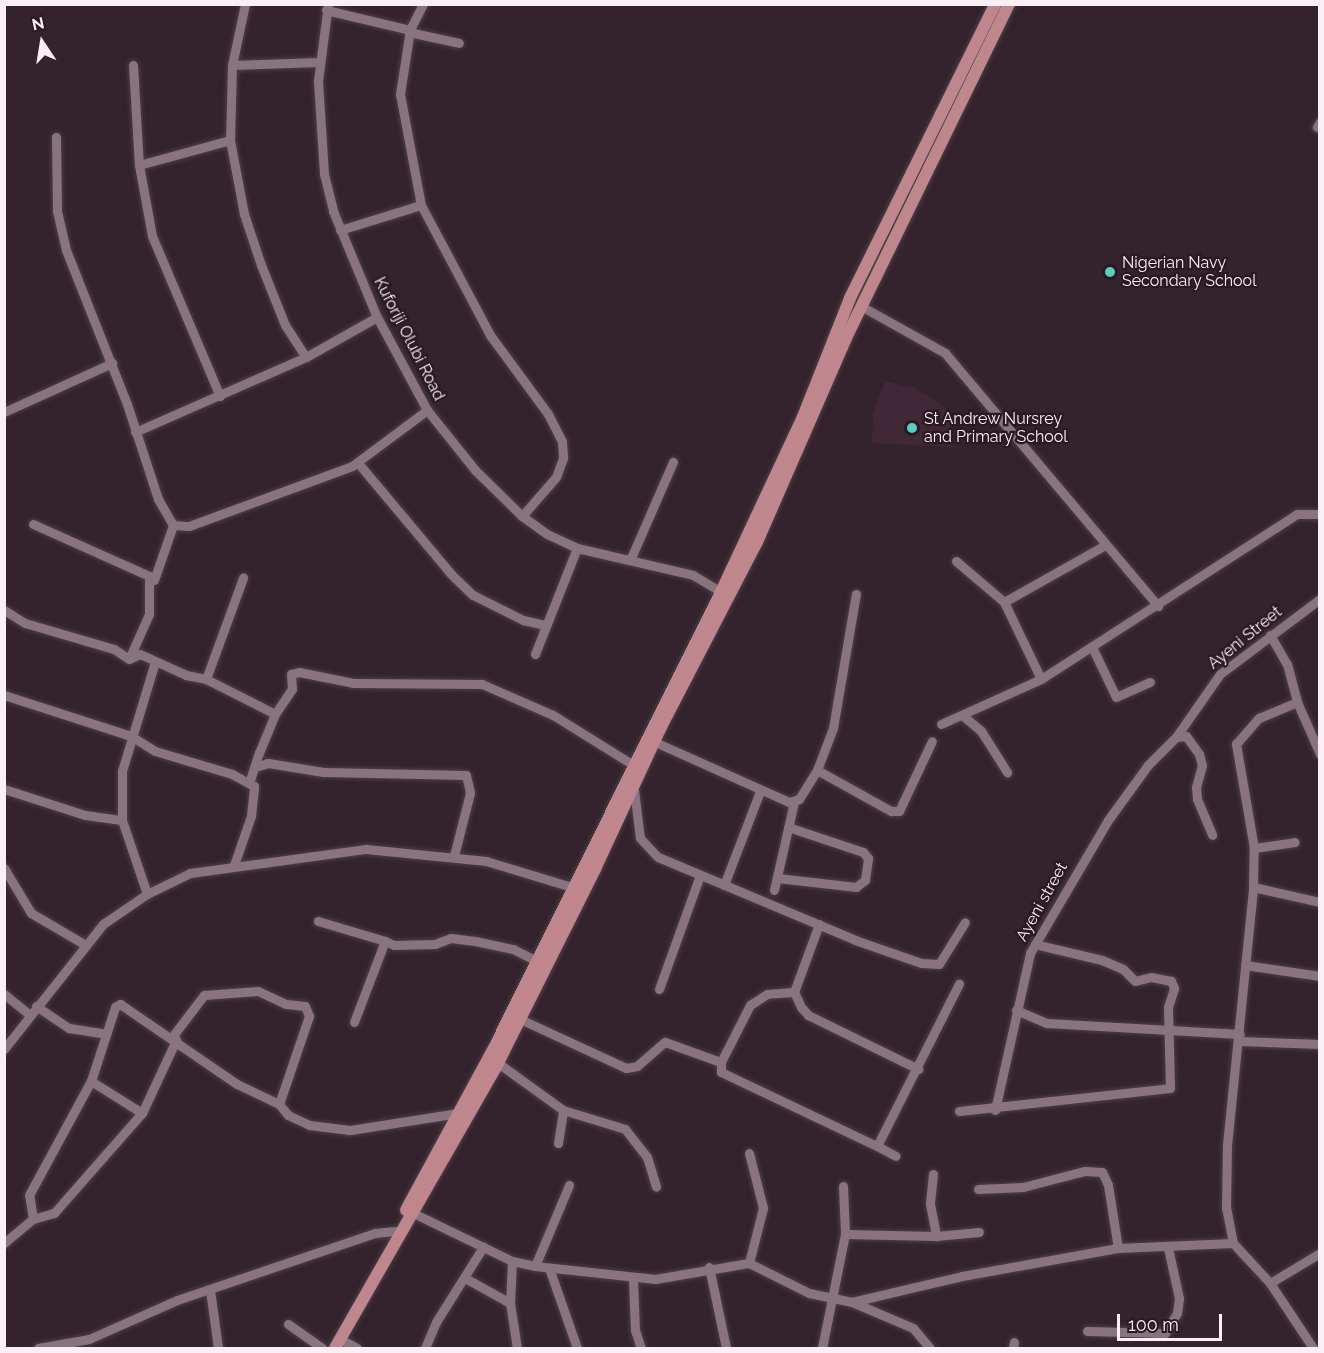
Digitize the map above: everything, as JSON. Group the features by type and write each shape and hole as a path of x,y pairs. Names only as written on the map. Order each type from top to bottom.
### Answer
{"main road":[{"path":"327,1348 395,1231 410,1212 535,960 575,888 635,766 757,542 808,419 850,298 994,4"},
{"path":"337,1344 410,1212 498,1063 634,790 676,688 721,592 808,419 1009,4"}],"street":[{"path":"245,4 232,65 230,140 244,214 261,266 285,325 306,357"},
{"path":"423,4 410,31 400,93 421,205 490,334 548,414 562,442 563,458 556,477 522,516"},
{"path":"327,7 459,43"},
{"name":"Kuforiji Olubi Road","path":"327,7 319,62 324,174 340,231 377,317 427,410 475,470 522,516 577,548 631,558 693,575 721,592"},
{"path":"232,65 319,62"},
{"path":"133,65 131,96 139,165 152,236 220,396"},
{"path":"33,524 154,580 173,525 158,499 112,363 61,231 57,211 56,137"},
{"path":"139,165 230,140"},
{"path":"340,231 421,205"},
{"path":"861,306 945,353 1158,606"},
{"path":"135,432 306,357 377,317"},
{"path":"4,412 112,363"},
{"path":"173,525 189,526 358,463 427,410"},
{"path":"631,558 673,462"},
{"path":"358,463 452,575 473,595 497,609 544,625"},
{"path":"941,724 1041,679 1158,606 1297,514 1320,514"},
{"path":"1004,602 1105,545"},
{"path":"535,654 544,625 577,548"},
{"path":"956,561 1004,602 1041,679"},
{"path":"129,659 149,614 149,576"},
{"path":"206,679 243,578"},
{"path":"774,890 794,802 816,770 833,729 856,594"},
{"name":"Ayeni Street","path":"1176,737 1220,674 1320,598"},
{"path":"4,610 25,623 114,649 129,659"},
{"path":"1270,635 1287,664 1297,702 1320,754"},
{"path":"1092,647 1116,697 1150,682"},
{"path":"129,659 140,654 155,662 206,679 275,714"},
{"path":"147,894 122,820 122,771 155,662"},
{"path":"254,786 249,783 275,714 292,689 291,674 299,672 353,683 482,684 553,715 635,766"},
{"path":"4,695 131,736 155,751 232,774 254,786"},
{"path":"1297,702 1258,718 1236,744 1254,848 1253,887 1240,1037 1227,1145 1226,1209 1233,1244 1270,1283 1313,1348"},
{"path":"962,715 981,731 1006,772"},
{"path":"1176,737 1186,736 1199,754 1202,765 1196,787 1197,799 1212,835"},
{"name":"Ayeni street","path":"995,1110 1016,1010 1035,944 1108,820 1148,765 1176,737"},
{"path":"816,770 891,811 899,811 932,741"},
{"path":"655,742 760,791 794,802"},
{"path":"255,767 268,763 323,772 466,775 470,793 454,856"},
{"path":"234,865 251,816 254,786"},
{"path":"4,789 85,815 122,820"},
{"path":"634,790 640,838 658,857 893,954 933,964 944,960 965,922"},
{"path":"724,885 760,791"},
{"path":"777,878 856,887 865,880 868,858 863,852 789,827"},
{"path":"1254,848 1295,842"},
{"path":"4,1049 84,944 103,924 147,894 190,873 234,865 287,863 366,849 454,856 510,867 575,888"},
{"path":"4,868 31,913 84,944"},
{"path":"659,989 700,875"},
{"path":"1253,887 1320,902"},
{"path":"318,921 402,945 435,944 451,938 513,949 535,960"},
{"path":"794,992 819,924"},
{"path":"354,1022 385,941"},
{"path":"959,1111 995,1110 1074,1098 1164,1091 1170,1088 1167,1031 1168,1007 1174,988 1171,981 1151,977 1135,981 1123,969 1102,960 1035,944"},
{"path":"1245,965 1320,976"},
{"path":"877,1146 918,1069 959,984"},
{"path":"4,1243 33,1219 54,1213 142,1113 174,1039 204,994 258,991 286,1004 305,1006 309,1016 279,1104"},
{"path":"794,992 757,998 721,1062 721,1072 896,1156"},
{"path":"794,992 808,1015 918,1069"},
{"path":"4,994 30,1015"},
{"path":"33,1219 29,1195 91,1081 115,1007 125,1004 237,1084 279,1104 288,1115 309,1125 350,1130 459,1113"},
{"path":"36,1006 69,1028 106,1034"},
{"path":"1016,1010 1047,1023 1320,1044"},
{"path":"520,1019 626,1068 637,1066 665,1042 721,1062"},
{"path":"498,1063 563,1110 625,1129 647,1158 656,1187"},
{"path":"91,1081 142,1113"},
{"path":"558,1143 563,1110"},
{"path":"749,1153 763,1208 749,1263"},
{"path":"978,1189 1023,1187 1085,1171 1102,1172 1110,1196 1118,1248"},
{"path":"933,1174 930,1204 936,1236"},
{"path":"535,1266 569,1185"},
{"path":"822,1348 845,1234 843,1186"},
{"path":"410,1212 512,1261 535,1266 633,1280 674,1277 709,1267 749,1263 809,1293 832,1300 852,1302 913,1328 930,1348"},
{"path":"38,1348 91,1344 177,1300 375,1233 395,1231"},
{"path":"845,1234 936,1236 979,1232"},
{"path":"852,1302 962,1276 1118,1248 1233,1244"},
{"path":"425,1348 436,1322 483,1247"},
{"path":"1087,1331 1165,1333 1177,1313 1179,1298 1168,1248"},
{"path":"1270,1283 1320,1253"},
{"path":"512,1261 510,1303 517,1348"},
{"path":"709,1267 726,1348"},
{"path":"549,1268 577,1348"},
{"path":"465,1278 510,1303"},
{"path":"633,1280 635,1330 641,1348"},
{"path":"210,1290 218,1348"},
{"path":"288,1324 322,1348"},
{"path":"337,1344 357,1348"}],"shaded area":[{"name":"St Andrew Nursrey and Primary School","path":"885,381 915,388 948,409 953,447 872,443 873,413"}],"place":[{"name":"Nigerian Navy Secondary School","path":"1110,272"},
{"name":"St Andrew Nursrey and Primary School","path":"912,428"}]}
